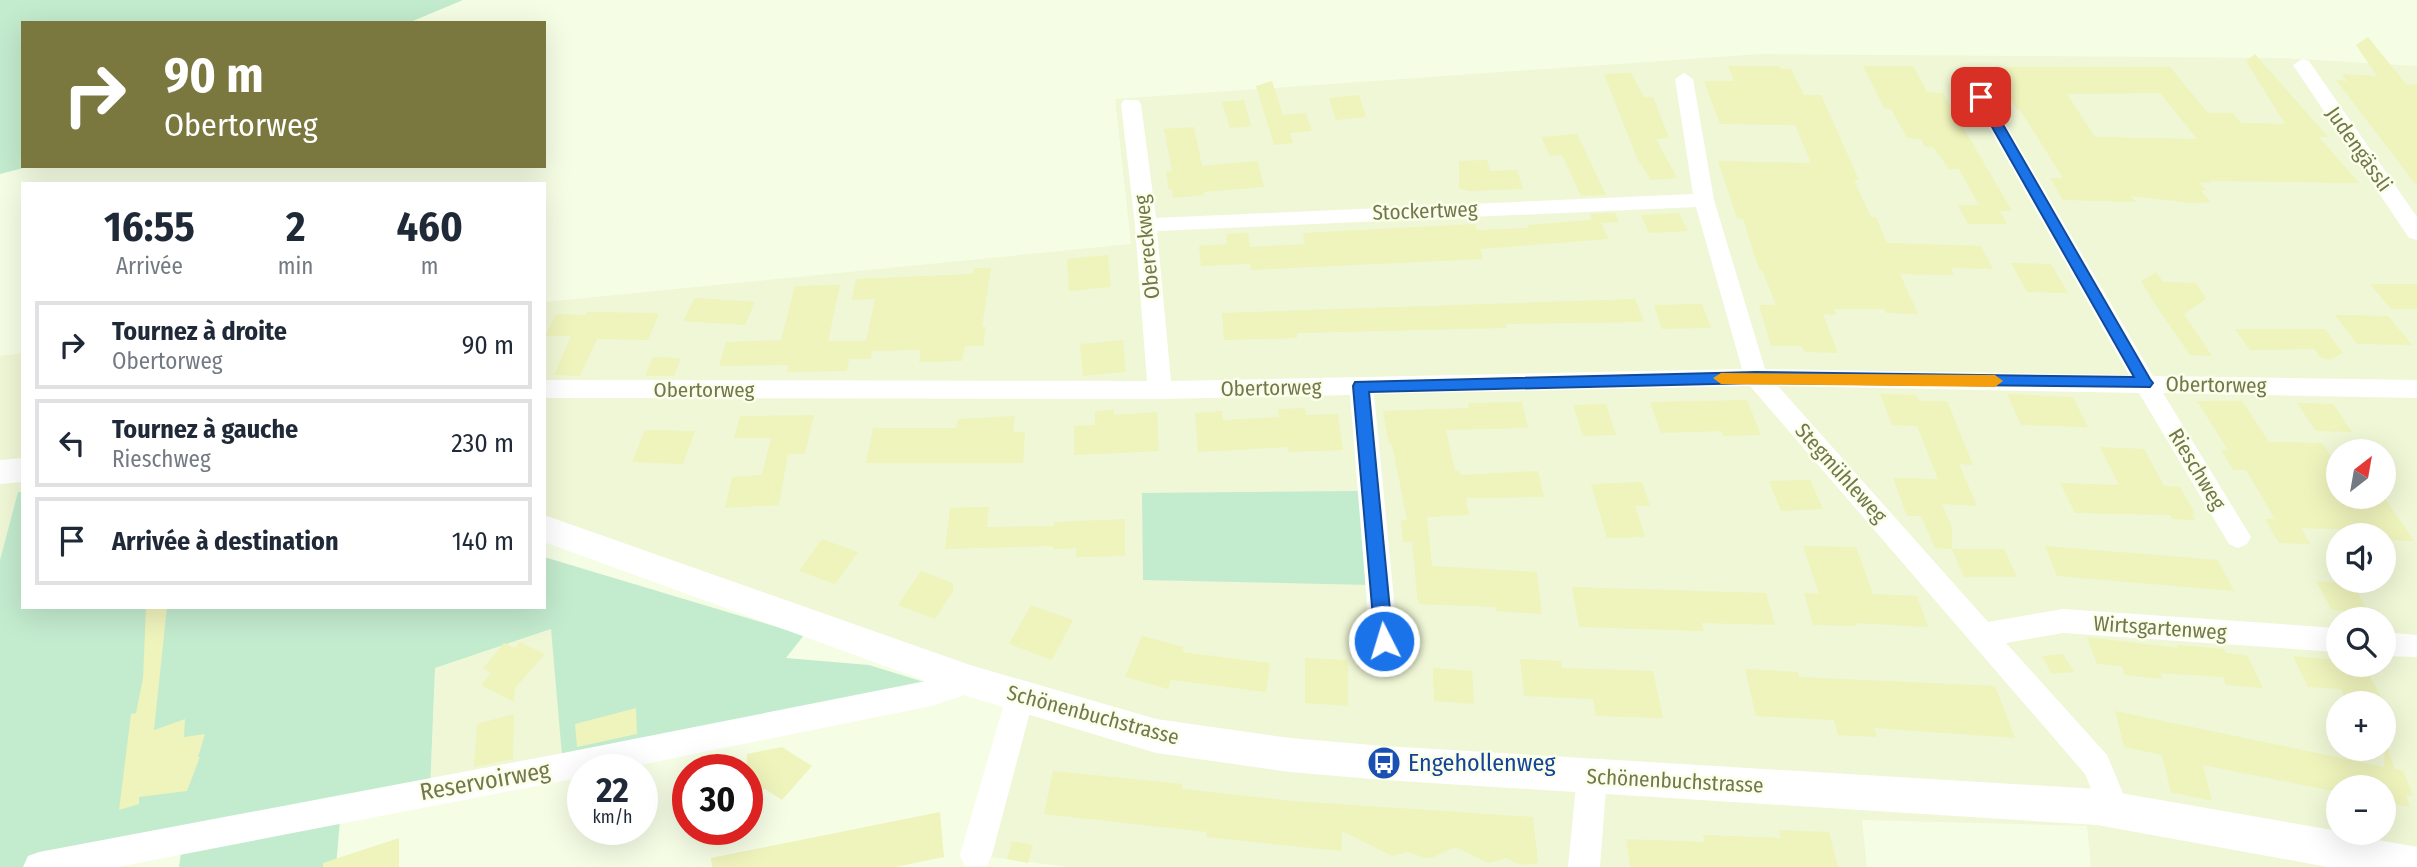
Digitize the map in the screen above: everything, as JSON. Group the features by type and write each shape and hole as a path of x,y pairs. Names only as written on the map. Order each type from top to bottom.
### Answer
{"street":[{"name":"Judengässli","path":"2302,65 2417,233"},
{"name":"Rieschweg","path":"1967,73 2145,383 2238,537"},
{"name":"Stegmühleweg","path":"1684,79 1704,200 1756,377 2096,765 2115,810"},
{"name":"Obereckweg","path":"1131,104 1146,225 1160,390"},
{"name":"Stockertweg","path":"1146,225 1704,200"},
{"name":"Obertorweg","path":"546,389 1160,390 1756,377 2417,389"},
{"path":"1361,386 1384,641"},
{"path":"0,472 21,470"},
{"name":"Schönenbuchstrasse","path":"546,528 970,681 1156,736 1290,755 1592,776 1996,799 2115,810 2279,838 2417,866"},
{"name":"Wirtsgartenweg","path":"1983,635 2063,621 2326,639"},
{"path":"2396,644 2415,646"},
{"name":"Reservoirweg","path":"39,867 576,765 931,693 970,681"},
{"path":"976,855 1020,697"},
{"path":"1584,867 1592,776"}],"shaded area":[{"path":"0,0 463,0 413,21 21,21 21,168 23,168 0,174"},
{"path":"1761,54 2282,58 2417,66 2417,867 2091,867 2087,826 1862,820 1867,867 1067,867 976,855 1019,697 546,529 546,302 1131,244 1115,99"},
{"path":"21,353 21,492 18,492 0,560 0,356"},
{"path":"1359,491 1373,585 1143,580 1142,493"},
{"path":"18,492 21,492 21,609 546,609 546,558 804,635 786,658 869,665 924,682 618,754 567,754 567,766 563,767 551,629 435,668 430,791 341,808 336,867 179,867 183,840 39,867 0,867 0,560"},
{"path":"552,629 563,767 430,791 435,668"}],"building":[{"path":"2368,37 2406,84 2417,85 2417,186 2336,80 2347,81 2342,74 2377,76 2356,45"},
{"path":"2255,54 2328,137 2319,137 2359,183 2209,181 2211,183 2198,182 2206,190 2201,191 2211,202 2191,203 2131,196 2136,202 2063,200 2050,178 2063,178 2006,92 2001,67 2170,67 2208,113 2233,113 2241,123 2285,124 2246,61","holes":["2160,93 2197,139 2095,137 2067,94"]},
{"path":"1728,66 1779,66 1781,69 1791,69 1804,95 1821,95 1859,180 1854,180 1871,217 1876,217 1887,243 1981,246 1993,269 1951,268 1954,275 1900,274 1918,314 1886,313 1884,309 1834,309 1836,315 1823,314 1838,353 1805,352 1802,346 1771,346 1759,305 1776,305 1762,270 1759,269 1743,219 1737,218 1718,161 1811,163 1795,125 1720,124 1704,81 1734,81"},
{"path":"1863,66 1913,66 1927,92 1943,93 2012,211 2000,211 2007,224 1968,224 1958,205 1979,205 1959,169 1949,169 1933,147 1925,147 1921,139 1907,138 1891,109 1884,108"},
{"path":"1631,73 1644,97 1653,97 1669,138 1656,139 1677,178 1651,180 1637,158 1604,74"},
{"path":"1272,81 1283,115 1306,113 1312,131 1290,133 1293,143 1274,145 1256,86"},
{"path":"1359,95 1366,117 1336,120 1329,98"},
{"path":"1244,100 1251,126 1230,128 1222,102"},
{"path":"1194,127 1202,166 1258,161 1264,187 1203,192 1204,195 1173,198 1166,172 1172,171 1164,129"},
{"path":"1577,134 1606,195 1581,196 1562,155 1550,156 1541,137"},
{"path":"1487,160 1490,171 1517,170 1523,189 1469,191 1459,188 1459,161"},
{"path":"1615,213 1619,222 1601,223 1609,239 1480,249 1483,259 1251,270 1250,264 1201,266 1199,246 1227,244 1226,234 1248,233 1250,247 1305,244 1303,233 1475,224 1477,230 1528,228 1527,225 1592,220 1590,214"},
{"path":"1679,213 1688,231 1649,233 1641,215"},
{"path":"1108,255 1111,287 1069,291 1067,259"},
{"path":"2011,263 2051,264 2068,293 2027,292"},
{"path":"975,268 991,268 982,327 986,327 983,346 965,346 962,361 919,362 921,350 872,351 871,359 849,359 847,371 787,372 789,365 719,366 726,342 781,340 795,286 840,285 828,341 866,341 875,299 852,300 856,279 972,274"},
{"path":"2156,272 2163,282 2196,283 2206,299 2184,314 2212,356 2190,355 2155,304 2141,281"},
{"path":"2370,284 2417,284 2417,309 2391,309"},
{"path":"695,298 755,302 745,325 683,321"},
{"path":"1635,299 1644,322 1505,324 1507,328 1297,333 1297,338 1224,340 1222,313"},
{"path":"1702,304 1711,328 1662,329 1654,305"},
{"path":"587,312 659,313 648,340 597,339 580,376 554,375 571,336 546,336 556,314 586,315"},
{"path":"2335,315 2388,316 2412,345 2357,344"},
{"path":"2235,329 2325,329 2343,353 2329,360 2320,357 2314,349 2250,350"},
{"path":"1123,340 1126,372 1083,376 1080,344"},
{"path":"653,357 681,358 674,376 645,376"},
{"path":"1880,394 1916,395 1919,401 1947,401 1973,465 1959,464 1977,506 1942,504 1952,528 1952,549 1935,548 1921,516 1907,516 1893,478 1938,479 1917,426 1892,425"},
{"path":"2007,394 2073,397 2088,427 2021,425"},
{"path":"1747,400 1761,435 1723,436 1721,431 1661,433 1650,402"},
{"path":"2197,401 2242,401 2269,442 2322,443 2326,449 2326,509 2392,509 2414,541 2396,540 2396,523 2326,523 2326,529 2301,528 2310,544 2279,543 2265,519 2275,519 2246,470 2233,470 2221,450 2228,450"},
{"path":"1522,402 1528,428 1446,430 1455,471 1459,470 1461,475 1538,471 1544,497 1466,498 1469,515 1427,517 1432,566 1537,572 1542,614 1496,611 1495,607 1418,604 1412,542 1403,542 1401,520 1407,520 1383,411 1469,408 1468,403"},
{"path":"2297,403 2333,404 2352,432 2316,431"},
{"path":"1606,404 1616,435 1583,436 1573,405"},
{"path":"1305,408 1306,415 1338,414 1343,450 1288,452 1288,447 1198,452 1195,413 1222,411 1223,420 1279,417 1278,409"},
{"path":"1114,410 1114,415 1157,412 1159,451 1074,455 1074,426 1095,425 1095,411"},
{"path":"814,415 805,454 788,454 779,505 725,508 732,477 762,475 771,438 734,438 740,416"},
{"path":"1015,416 1013,432 1025,432 1023,463 866,463 873,428 956,428 958,419"},
{"path":"645,430 695,431 683,464 632,462"},
{"path":"2100,447 2144,449 2164,486 2180,487 2195,514 2192,513 2195,520 2172,519 2170,515 2075,513 2060,483 2119,485"},
{"path":"1810,480 1823,509 1781,511 1769,481"},
{"path":"1642,482 1650,506 1635,506 1645,537 1607,538 1591,484"},
{"path":"989,507 987,527 1054,526 1054,522 1125,519 1125,556 1076,557 1076,548 1053,549 1053,546 945,549 950,508"},
{"path":"822,539 858,552 835,584 799,571"},
{"path":"1803,546 1856,547 1873,594 1917,596 1928,627 1855,623 1856,626 1813,625 1804,593 1819,594"},
{"path":"2045,546 2218,560 2234,591 2057,576"},
{"path":"1952,549 2004,549 2017,577 1964,577"},
{"path":"921,571 953,583 953,591 935,619 898,605"},
{"path":"2316,581 2326,582 2326,593 2358,593 2365,607 2330,607"},
{"path":"1572,587 1766,593 1775,625 1702,623 1704,631 1579,627"},
{"path":"1031,605 1073,620 1052,660 1009,644"},
{"path":"146,609 167,609 154,730 185,719 184,737 205,734 200,757 187,791 139,797 139,804 119,810 131,714 136,713 143,678"},
{"path":"1142,636 1184,647 1182,652 1270,663 1266,692 1171,680 1168,689 1125,677"},
{"path":"2087,637 2178,648 2177,645 2224,649 2226,653 2247,655 2263,688 2226,685 2223,677 2160,673 2163,679 2125,675 2122,666 2097,664"},
{"path":"520,642 545,654 515,688 514,702 481,685 491,673 483,668 504,643 515,648"},
{"path":"2063,654 2074,672 2052,674 2042,656"},
{"path":"2293,656 2326,659 2326,677 2370,677 2378,691 2342,691 2308,687"},
{"path":"1305,658 1348,660 1348,706 1305,703"},
{"path":"1520,659 1561,661 1562,668 1653,671 1663,718 1596,716 1593,699 1524,696"},
{"path":"1433,668 1472,671 1474,704 1434,701"},
{"path":"1745,669 1798,672 1799,677 1995,686 2015,738 1874,728 1877,737 1838,735 1834,720 1756,716"},
{"path":"636,708 637,734 577,747 575,724"},
{"path":"2115,711 2326,755 2326,761 2355,761 2384,767 2384,761 2392,761 2395,769 2403,770 2413,796 2406,795 2410,807 2396,804 2396,775 2326,775 2326,790 2203,765 2212,801 2171,792 2162,755 2124,747"},
{"path":"514,714 513,759 474,767 477,724"},
{"path":"782,747 812,766 782,800 763,790 763,754 747,754"},
{"path":"1053,771 1183,784 1182,789 1292,801 1533,817 1538,863 1522,865 1505,858 1489,863 1455,847 1434,857 1425,858 1408,852 1392,856 1342,831 1341,851 1206,837 1207,832 1044,814"},
{"path":"940,812 944,857 895,867 712,867 711,858"},
{"path":"1779,830 1829,832 1838,867 1630,867 1626,839 1705,842 1703,835 1781,838"},
{"path":"399,838 399,867 323,867 323,863"},
{"path":"1012,841 1033,845 1028,863 1007,859"}],"slow traffic":[{"path":"1721,378 1995,381"}],"place":[{"name":"Engehollenweg","path":"1384,763"}],"route":[{"path":"1384,641 1361,386 1756,377 2145,383 1981,97"}]}
